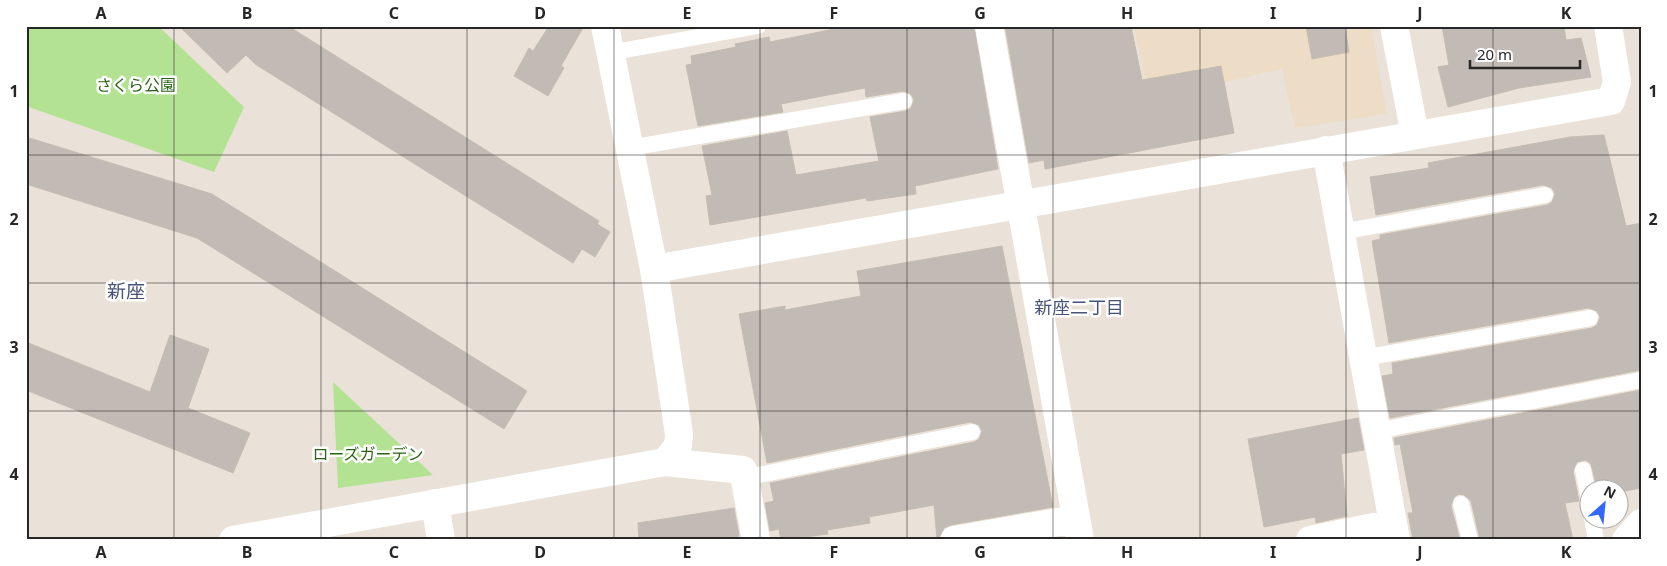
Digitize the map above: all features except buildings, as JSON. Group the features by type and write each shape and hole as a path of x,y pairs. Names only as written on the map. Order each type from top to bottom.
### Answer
{"street":[{"path":"605,26 654,269 679,434 678,446 665,462"},
{"path":"954,540 1078,529 989,26"},
{"path":"1394,26 1415,135"},
{"path":"654,269 1611,100 1617,82 1608,26"},
{"path":"1310,540 1394,532 1326,150"},
{"path":"234,540 665,462 743,470 756,540"},
{"path":"435,503 441,540"},
{"path":"1626,540 1641,523"}],"lane":[{"path":"609,53 758,26"},
{"path":"629,148 904,101"},
{"path":"1341,232 1545,195"},
{"path":"1363,358 1590,318"},
{"path":"1376,431 1641,380"},
{"path":"744,478 972,432"},
{"path":"1583,470 1585,478"},
{"path":"1461,504 1470,540"}],"shaded area":[{"path":"1134,26 1371,26 1387,114 1295,128 1282,69 1149,99"}],"green space":[{"name":"さくら公園","path":"26,26 158,26 244,107 214,172 26,106"},
{"name":"ローズガーデン","path":"333,382 433,475 338,488"}],"district":[{"name":"新座","path":"126,291"},
{"name":"新座二丁目","path":"1079,307"}]}
